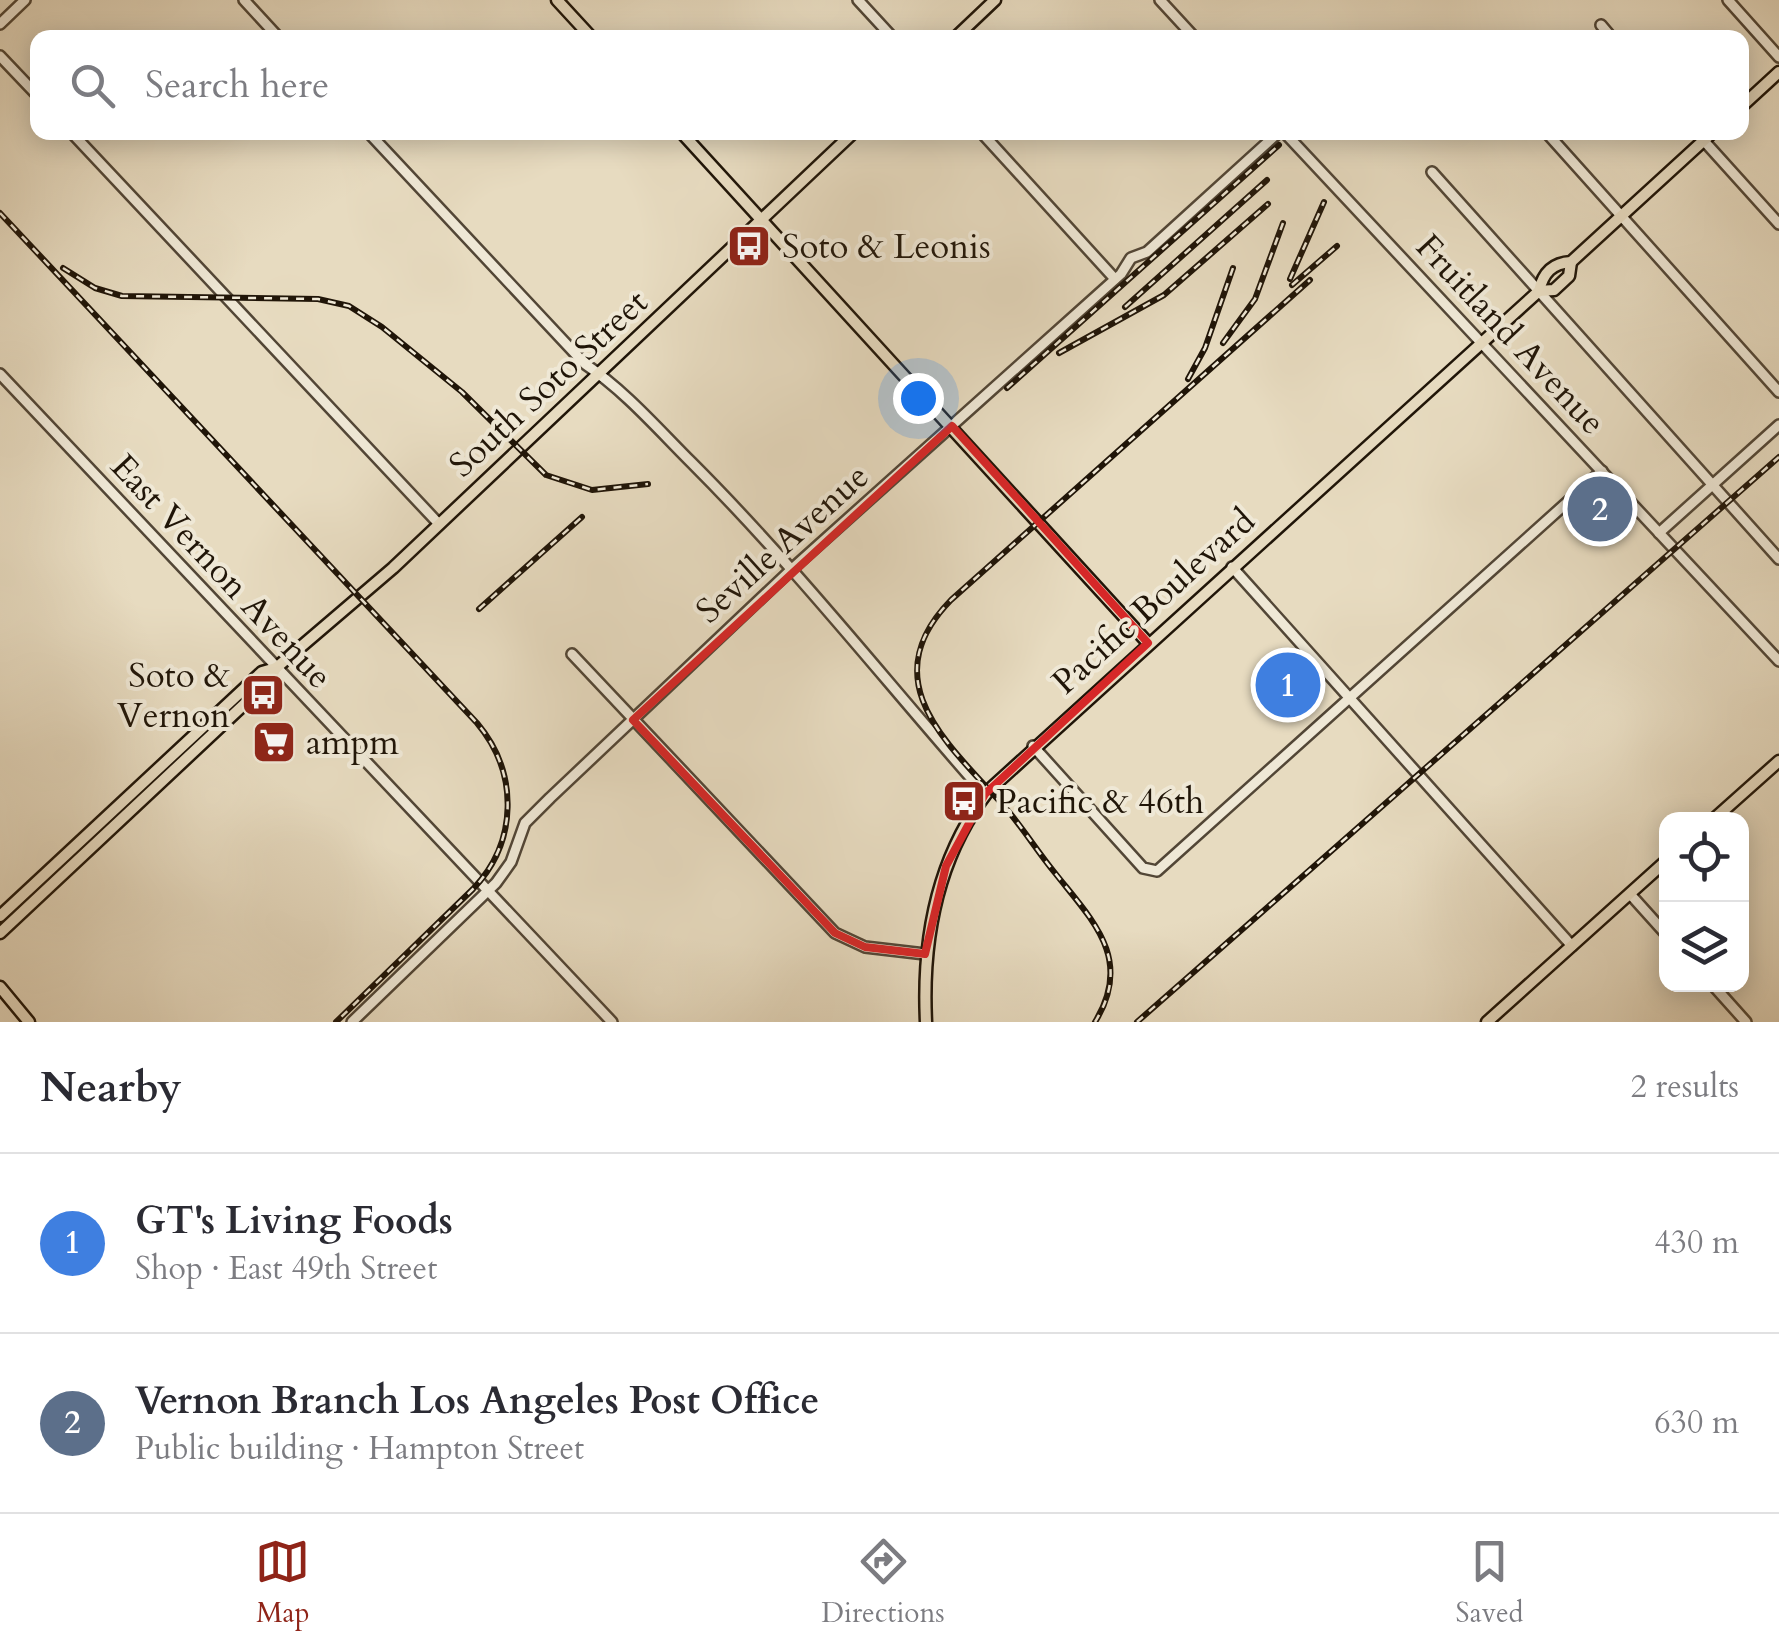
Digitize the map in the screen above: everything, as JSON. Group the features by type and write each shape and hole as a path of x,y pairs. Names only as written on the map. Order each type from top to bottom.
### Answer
{"main road":[{"path":"556,0 584,30"},
{"path":"963,30 995,0"},
{"path":"1749,100 1779,72"},
{"path":"688,140 1148,642"},
{"name":"South Soto Street","path":"0,916 268,682 276,668 439,524 846,140"},
{"name":"Pacific Boulevard","path":"1538,291 1554,290 1569,276 1571,262 1699,140"},
{"name":"Pacific Boulevard","path":"926,1022 925,954 946,866 985,794 1033,746 1538,291 1542,277 1557,263 1571,262"},
{"path":"1723,812 1779,761"},
{"name":"South Soto Street","path":"0,933 154,782"},
{"path":"1486,1022 1659,868"},
{"path":"0,987 28,1022"}],"street":[{"path":"0,24 25,0"},
{"path":"244,0 272,30"},
{"path":"858,0 886,30"},
{"path":"1160,0 1188,30"},
{"path":"1728,0 1779,57"},
{"path":"1601,24 1606,30"},
{"path":"0,56 30,88"},
{"path":"79,140 439,524"},
{"path":"376,140 598,373 793,568 838,618 874,669 985,794"},
{"path":"988,140 1116,279"},
{"name":"Seville Avenue","path":"352,1022 488,892 506,869 528,819 793,568 1116,279 1130,258 1147,252 1273,140"},
{"name":"Fruitland Avenue","path":"1290,140 1779,660"},
{"path":"1553,140 1779,392"},
{"path":"1708,140 1779,224"},
{"path":"1432,172 1779,558"},
{"name":"East Vernon Avenue","path":"0,374 612,1022"},
{"path":"1659,533 1779,424"},
{"path":"1033,746 1143,868 1152,873 1602,472"},
{"path":"1232,567 1572,946"},
{"path":"572,654 835,934 864,947 925,954"},
{"path":"1630,894 1659,926"},
{"path":"1719,992 1746,1022"}],"highlighted area":[{"path":"952,426 1148,643 985,794 946,866 925,954 865,947 835,933 633,720"}],"railway":[{"path":"1007,388 1279,145"},
{"path":"1125,307 1267,180"},
{"path":"1290,279 1324,202"},
{"path":"1059,353 1164,295 1268,204"},
{"path":"0,213 477,723 500,763 508,807 499,850 488,870 336,1022"},
{"path":"1223,343 1255,299 1283,223"},
{"path":"1292,285 1337,246"},
{"path":"63,268 95,288 122,296 318,299 349,306 382,327 462,392 546,475 592,490 648,484"},
{"path":"1188,379 1205,348 1233,268"},
{"path":"1095,1022 1110,979 1104,942 1011,814 942,735 918,684 918,658 928,630 951,600 1310,280"},
{"path":"1137,1022 1779,457"},
{"path":"479,609 582,517"}],"place":[{"name":"Soto & Leonis","path":"749,246"},
{"name":"Vernon Branch Los Angeles Post Office","path":"1600,509"},
{"name":"GT's Living Foods","path":"1288,685"},
{"name":"Soto & Vernon","path":"263,695"},
{"name":"ampm","path":"274,742"},
{"name":"Pacific & 46th","path":"964,801"}]}
